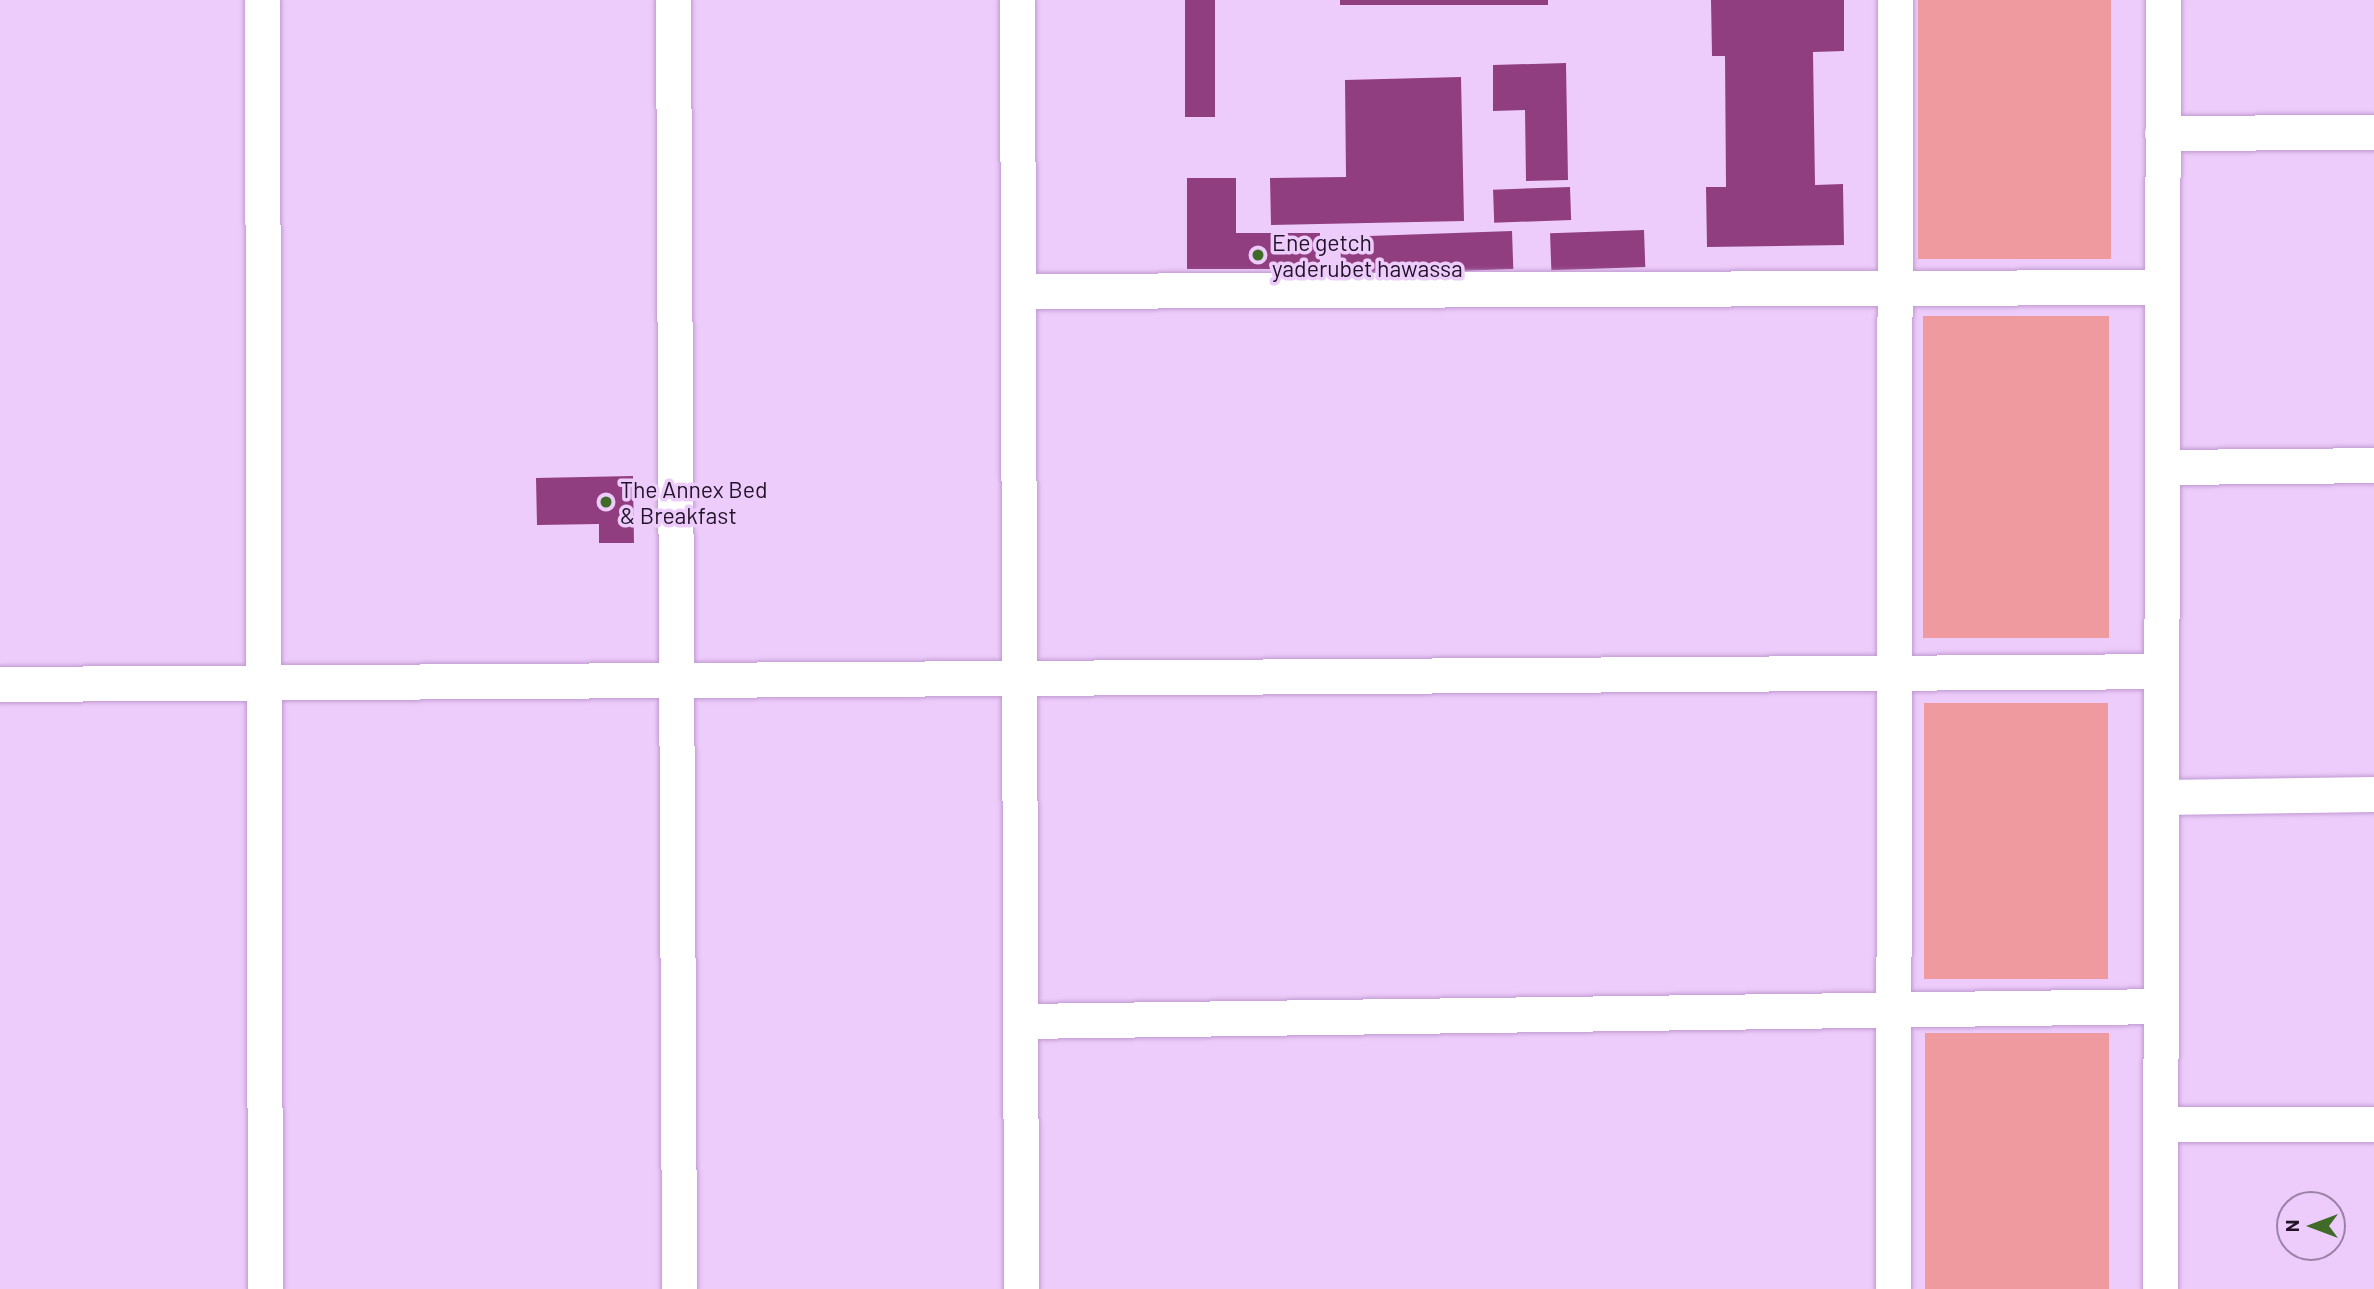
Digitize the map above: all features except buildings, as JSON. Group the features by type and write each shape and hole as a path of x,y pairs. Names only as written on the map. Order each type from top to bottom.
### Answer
{"street":[{"path":"262,0 266,685 265,1289"},
{"path":"673,0 674,680 679,1289"},
{"path":"1017,0 1021,1289"},
{"path":"1894,1289 1895,0"},
{"path":"2160,1289 2163,0"},
{"path":"2162,133 2374,132"},
{"path":"1018,291 1895,284 2162,287"},
{"path":"2162,467 2374,465"},
{"path":"0,684 266,685 2161,671"},
{"path":"2161,797 2374,793"},
{"path":"1020,1021 1894,1005 2161,1006"},
{"path":"2160,1124 2374,1124"}],"shaded area":[{"path":"1918,0 2111,0 2111,259 1918,259"},
{"path":"1923,316 2109,316 2109,638 1923,638"},
{"path":"1924,703 2108,703 2108,979 1924,979"},
{"path":"1925,1033 2109,1033 2109,1289 1925,1289"}],"place":[{"name":"Ene getch yaderubet hawassa","path":"1258,255"},
{"name":"The Annex Bed & Breakfast","path":"606,502"}]}
